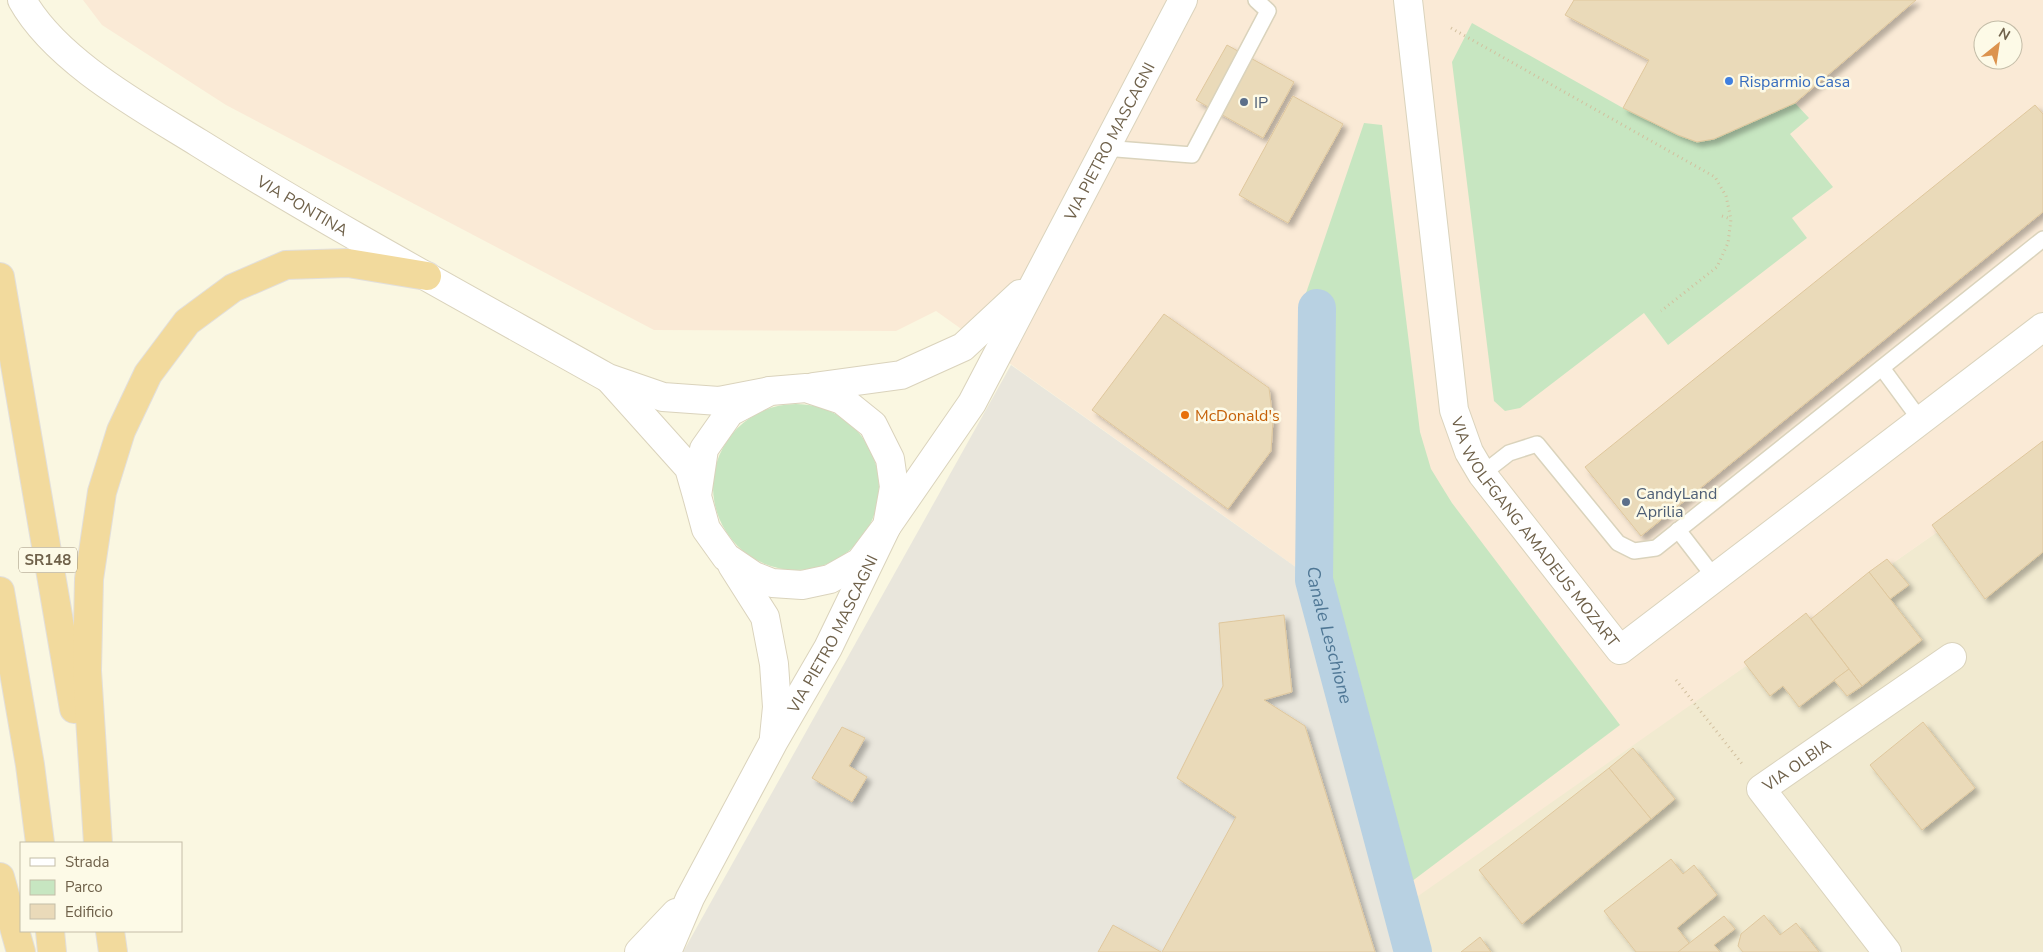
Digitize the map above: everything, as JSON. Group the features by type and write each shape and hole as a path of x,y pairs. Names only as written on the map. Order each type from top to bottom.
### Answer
{"highway":[{"path":"97,842 86,671 89,579 102,492 121,431 148,374 187,322 233,288 286,265 348,263 427,276"},
{"name":"SR148","path":"0,277 97,842"},
{"path":"0,590 30,764 40,842"},
{"path":"0,876 21,952"},
{"path":"50,932 52,952"},
{"path":"110,932 113,952"}],"street":[{"name":"VIA PONTINA","path":"22,0 28,12 53,39 100,79 147,111 264,184 608,378"},
{"name":"VIA PIETRO MASCAGNI","path":"726,557 754,576 772,583 802,585 830,580 860,562 972,402 1182,0"},
{"name":"VIA WOLFGANG AMADEUS MOZART","path":"1408,0 1454,410 1469,452 1482,474 1620,650 2043,327"},
{"name":"VIA PIETRO MASCAGNI","path":"608,378 663,397 719,401 770,391 901,375 963,347 1034,281"},
{"name":"VIA PIETRO MASCAGNI","path":"608,378 690,468 706,529 765,617 774,664 776,707 774,741"},
{"name":"VIA PIETRO MASCAGNI","path":"690,898 774,741 828,648 887,526 894,486 890,459 873,425 842,400 806,388"},
{"name":"VIA PIETRO MASCAGNI","path":"697,496 704,449 730,412 770,391"},
{"name":"VIA OLBIA","path":"1887,952 1761,789 1952,657"},
{"path":"639,952 690,898"},
{"path":"667,952 690,898"}],"lane":[{"path":"1104,148 1192,155 1268,10 1256,0"},
{"path":"1482,474 1509,453 1537,444 1618,543 1634,551 1656,548 2043,239"},
{"path":"1882,368 1920,421"},
{"path":"1678,530 1715,578"}],"path":[{"path":"1451,28 1715,177 1726,196 1731,219 1728,243 1717,267 1661,312"},
{"path":"1722,216 1731,219"},
{"path":"1676,680 1724,739 1761,789"}],"shaded area":[{"path":"83,0 2043,0 2043,458 1401,908 1314,580 936,311 896,331 654,330 226,105 102,25"},
{"path":"1011,365 1314,580 1413,952 683,952"},
{"path":"2043,458 2043,952 1413,952 1401,908"}],"green space":[{"path":"1472,23 1623,108 1678,135 1697,142 1714,139 1795,103 1809,118 1790,134 1833,187 1792,218 1807,238 1668,345 1644,313 1520,408 1505,411 1494,401 1452,62"},
{"path":"1364,123 1382,125 1420,432 1431,469 1452,503 1620,725 1407,885 1321,575 1329,304 1304,299"},
{"path":"796,404 828,410 855,428 873,455 879,487 873,519 855,546 828,564 796,570 764,564 737,546 719,519 713,487 719,455 737,428 764,410"}],"building":[{"name":"Risparmio Casa","path":"1574,0 1916,0 1795,103 1714,139 1697,142 1678,135 1623,108 1649,60 1565,15"},
{"path":"1227,45 1294,82 1263,138 1196,100"},
{"path":"1293,96 1343,124 1288,223 1239,195"},
{"path":"2035,105 2043,114 2043,212 1641,536 1585,467"},
{"name":"McDonald's","path":"1164,314 1269,388 1273,420 1271,451 1228,509 1092,410"},
{"path":"2043,441 2043,552 1985,599 1932,525"},
{"path":"1887,559 1909,585 1890,599 1869,572"},
{"path":"1869,572 1922,640 1862,686 1811,619"},
{"path":"1806,613 1849,669 1799,707 1783,686 1770,696 1744,662"},
{"path":"1284,615 1292,692 1264,700 1305,726 1375,952 1162,952 1236,817 1177,778 1223,686 1219,623"},
{"path":"1849,669 1862,686 1847,696 1834,680"},
{"path":"1923,722 1975,788 1922,830 1870,765"},
{"path":"842,727 865,738 849,766 867,777 852,802 812,778"},
{"path":"1633,748 1675,799 1651,819 1609,768"},
{"path":"1609,768 1651,819 1522,924 1479,870"},
{"path":"1671,859 1683,874 1694,865 1717,895 1677,928 1689,943 1679,952 1636,952 1604,911"},
{"path":"1764,915 1780,935 1796,923 1819,952 1743,952 1738,946 1741,934"},
{"path":"1724,916 1735,929 1714,945 1720,952 1678,952"},
{"path":"1113,925 1161,952 1098,952"},
{"path":"1480,937 1491,952 1461,952"}],"waterway":[{"name":"Canale Leschione","path":"1317,308 1314,580 1413,952"}],"place":[{"name":"Risparmio Casa","path":"1729,81"},
{"name":"IP","path":"1244,102"},
{"name":"McDonald's","path":"1185,415"},
{"name":"CandyLand Aprilia","path":"1626,502"}]}
